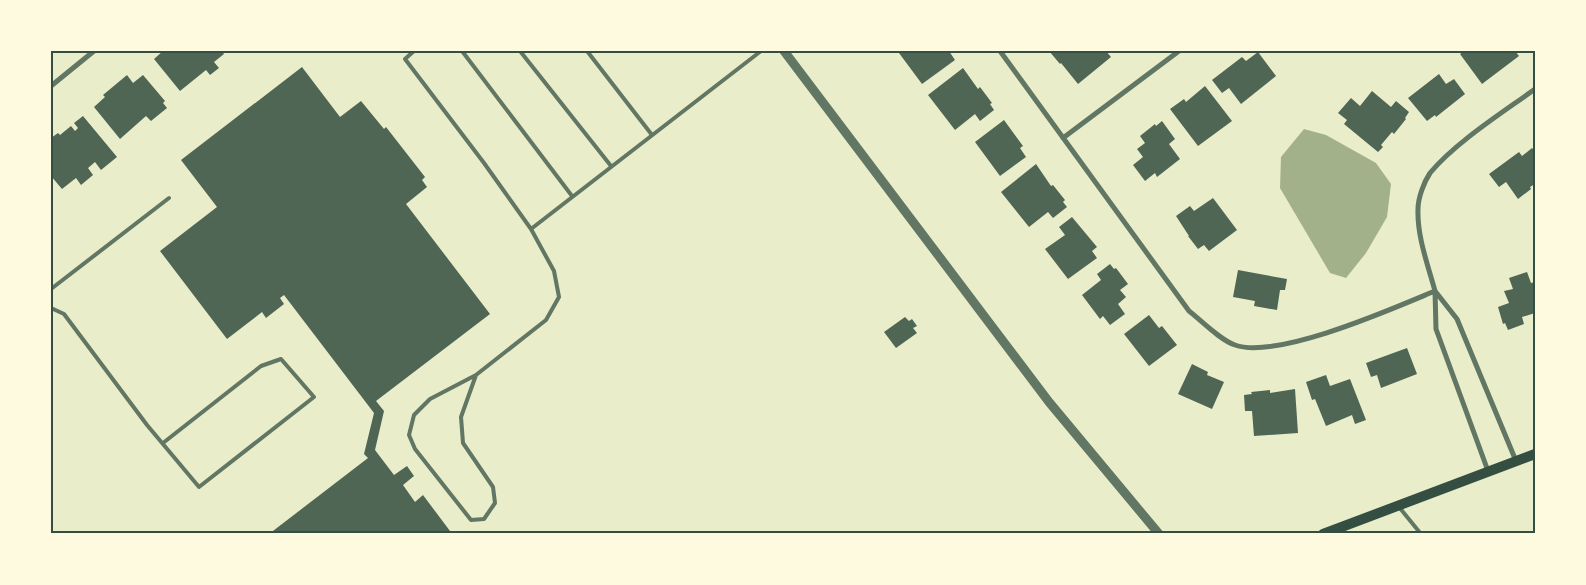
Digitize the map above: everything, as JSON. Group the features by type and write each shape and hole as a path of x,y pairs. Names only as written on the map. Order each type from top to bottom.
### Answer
{"main road":[{"path":"1322,534 1535,454"}],"street":[{"path":"52,84 94,51"},
{"path":"1000,51 1189,311 1236,346 1258,348 1287,344 1352,325 1436,291"},
{"path":"1063,138 1179,51"},
{"path":"786,52 1049,402 1160,534"},
{"path":"1488,471 1436,329 1436,291 1419,234 1418,207 1421,193 1429,175 1452,151 1535,89"},
{"path":"1436,291 1457,319 1516,461"}],"lane":[{"path":"414,51 405,60 484,163 531,229 554,270 559,297 546,320 476,375 430,399 414,415 410,434 415,449 470,520 484,519 495,503 493,487 462,443 461,417 476,375"},
{"path":"462,51 572,196"},
{"path":"520,51 611,166"},
{"path":"586,51 652,135"},
{"path":"531,229 761,51"},
{"path":"51,289 169,198"},
{"path":"51,308 64,314 163,443 199,487 314,397 281,359 274,361 261,366 163,443"},
{"path":"1397,506 1421,534"}],"shaded area":[{"path":"1304,129 1326,135 1376,163 1391,184 1387,217 1366,253 1346,278 1330,273 1280,188 1281,157"}],"building":[{"path":"163,51 222,51 224,54 214,62 219,68 210,75 206,70 180,91 154,59"},
{"path":"901,51 949,51 955,60 922,84 899,53"},
{"path":"1049,51 1106,51 1111,57 1078,84"},
{"path":"1464,51 1515,51 1519,56 1482,84 1460,54"},
{"path":"1258,52 1276,76 1241,104 1229,88 1222,93 1212,80 1242,57 1246,61"},
{"path":"302,67 340,117 361,101 384,129 386,127 425,177 422,180 427,187 406,204 490,314 376,401 384,411 375,450 394,475 407,466 414,476 403,485 415,502 423,495 451,534 269,534 368,458 364,454 374,413 284,295 280,298 284,304 266,318 262,312 227,339 160,251 217,207 181,160"},
{"path":"963,68 978,89 980,87 992,103 990,104 994,110 980,121 975,114 955,130 928,95"},
{"path":"1439,74 1446,84 1454,79 1465,94 1436,117 1435,115 1427,121 1408,98"},
{"path":"127,75 133,83 143,75 165,101 163,103 167,108 151,121 146,116 120,139 94,107 105,97 103,95"},
{"path":"1205,86 1232,121 1198,146 1170,109 1184,99 1186,102"},
{"path":"1372,91 1391,107 1396,101 1409,112 1394,134 1392,132 1381,145 1383,147 1378,152 1344,124 1347,120 1338,113 1351,98 1360,106"},
{"path":"83,116 117,157 101,170 95,162 88,168 93,175 81,185 76,178 62,189 51,176 51,138 58,133 60,135 71,126 75,131 78,128 74,123"},
{"path":"1004,120 1023,146 1020,148 1026,157 1000,176 975,142"},
{"path":"1162,121 1175,139 1169,144 1180,159 1157,177 1155,173 1145,181 1133,165 1143,157 1137,149 1145,143 1140,136"},
{"path":"1532,148 1535,151 1535,184 1518,199 1506,182 1499,187 1489,174 1519,152 1522,156"},
{"path":"1036,164 1051,186 1053,185 1065,200 1063,202 1067,207 1053,218 1048,212 1029,227 1001,192"},
{"path":"1213,198 1237,230 1209,251 1204,245 1198,249 1176,216 1190,206 1194,211"},
{"path":"1072,217 1097,247 1092,251 1097,258 1068,279 1045,249 1065,235 1059,227"},
{"path":"1110,264 1114,269 1116,268 1128,284 1120,290 1126,297 1118,304 1125,314 1110,325 1103,316 1100,319 1082,295 1101,280 1097,274"},
{"path":"1238,270 1287,279 1285,290 1280,290 1277,310 1254,306 1255,301 1233,297"},
{"path":"1527,272 1531,283 1535,282 1535,313 1522,317 1524,324 1508,330 1505,323 1503,324 1498,307 1509,303 1504,291 1513,289 1509,278"},
{"path":"1149,315 1159,328 1162,326 1177,345 1149,366 1124,334"},
{"path":"905,317 909,321 912,319 917,326 913,328 917,333 896,348 884,332"},
{"path":"1407,348 1417,374 1381,388 1377,375 1371,377 1366,363"},
{"path":"1192,364 1208,372 1207,375 1224,382 1212,409 1178,394"},
{"path":"1326,375 1330,386 1350,379 1366,420 1355,424 1352,415 1326,426 1315,399 1312,400 1306,382"},
{"path":"1295,389 1298,433 1254,436 1252,411 1245,411 1244,395 1252,394 1251,392 1270,390 1270,393"}]}
